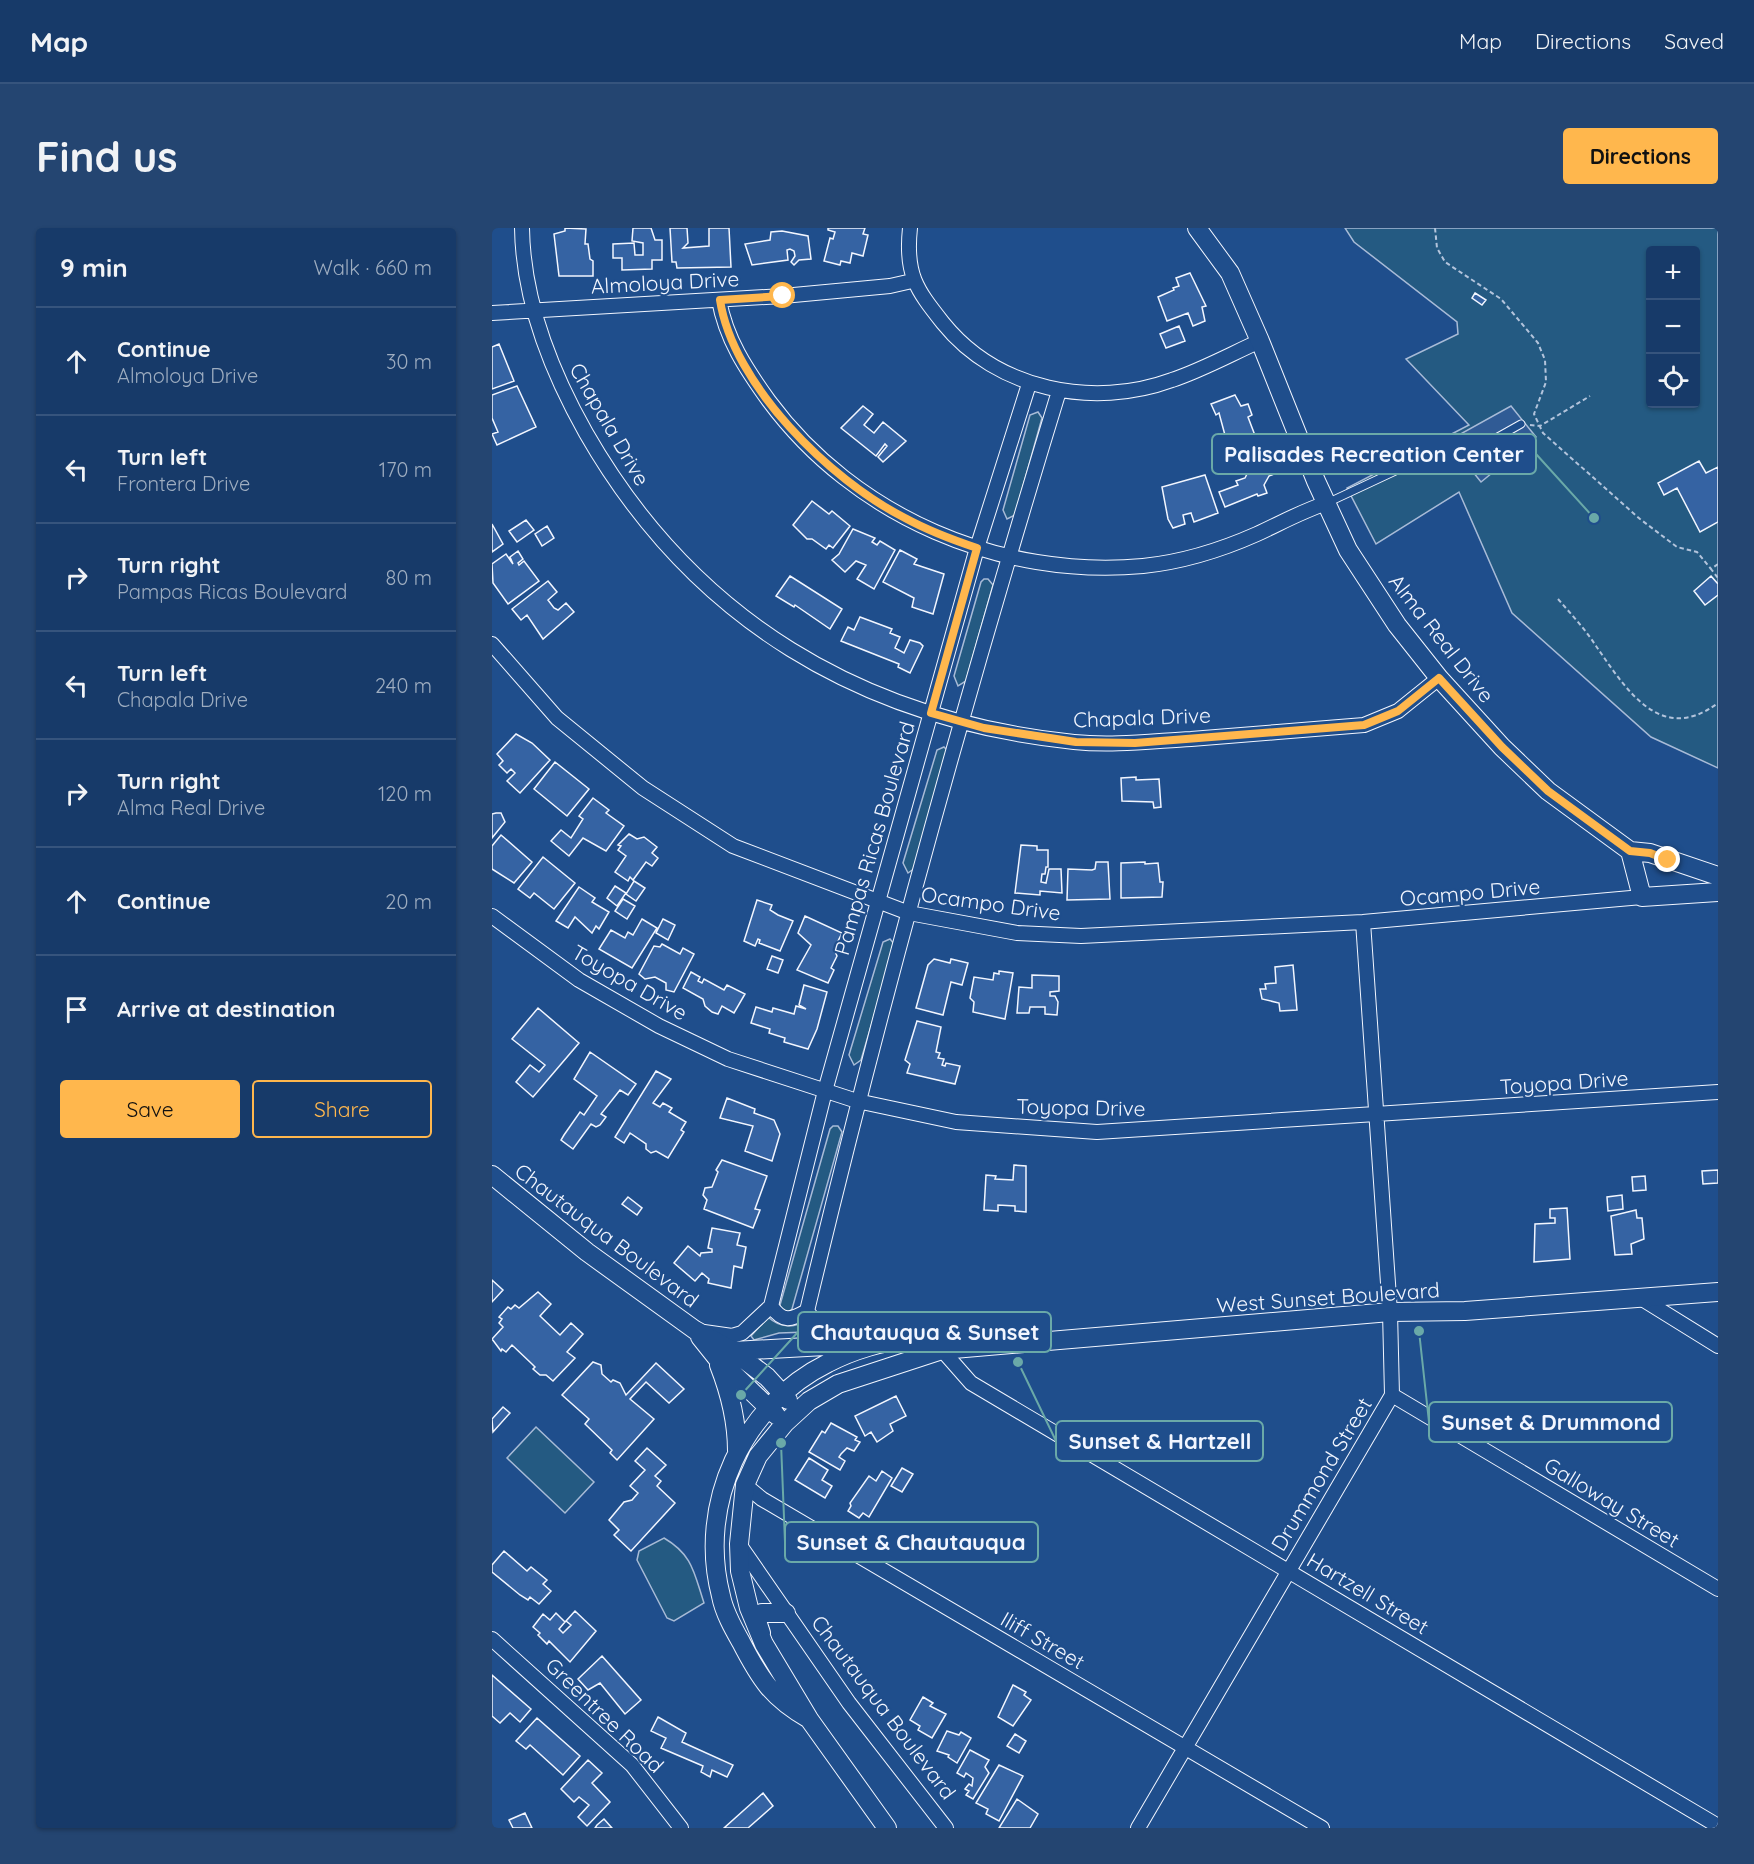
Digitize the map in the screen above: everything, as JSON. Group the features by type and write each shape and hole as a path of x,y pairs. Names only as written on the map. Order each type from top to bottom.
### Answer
{"main road":[{"name":"Alma Real Drive","path":"1197,228 1230,273 1316,481 1348,550 1397,625 1439,678 1502,747 1548,791 1630,851"},
{"path":"1718,876 1650,853 1630,851 1642,897 1718,892"},
{"name":"Chautauqua Boulevard","path":"492,1175 586,1252 695,1330 724,1354 768,1408 785,1423"},
{"name":"West Sunset Boulevard","path":"887,1828 809,1719 764,1644 749,1608 740,1571 739,1544 745,1485 758,1456 798,1410 838,1384 942,1350 1390,1312 1465,1311 1718,1292"},
{"name":"West Sunset Boulevard","path":"809,1719 785,1705 757,1673 721,1597 715,1554 718,1502 737,1451 768,1408 781,1393 816,1369 868,1347 910,1341 942,1350"},
{"path":"737,1451 737,1430 724,1354 843,1345 868,1347"},
{"name":"Chautauqua Boulevard","path":"724,1354 767,1377 798,1410"},
{"path":"764,1644 757,1621 762,1613 786,1613"}],"street":[{"name":"Chapala Drive","path":"522,228 522,246 534,310 548,357 571,407 604,465 650,528 683,564 740,616 818,667 860,688 931,713 984,728 1088,743 1135,743 1364,725 1398,711 1439,678"},
{"path":"910,228 912,281 926,301 962,343 977,356 1029,384 1059,391 1100,393 1141,389 1172,380 1260,341"},
{"name":"Almoloya Drive","path":"492,313 720,300 890,286 912,281"},
{"path":"720,300 723,324 756,383 781,417 833,468 904,518 977,548 1008,558 1092,569 1145,566 1225,547 1302,511 1327,503"},
{"name":"Pampas Ricas Boulevard","path":"771,1306 825,1090 977,548 1029,384"},
{"path":"695,1330 732,1336 742,1333 756,1323 771,1306 778,1316 785,1320 807,1311 857,1101 960,721 1059,391"},
{"name":"Ocampo Drive","path":"492,644 557,718 643,788 733,846 909,913 1017,933 1081,936 1363,922 1642,897"},
{"name":"Toyopa Drive","path":"492,916 579,980 659,1026 728,1059 857,1101 956,1122 1097,1132 1718,1092"},
{"name":"Drummond Street","path":"1138,1828 1392,1395 1390,1312 1374,1115 1363,922"},
{"path":"1639,1297 1718,1346"},
{"path":"807,1311 826,1336 843,1345"},
{"name":"Hartzell Street","path":"942,1350 971,1383 1718,1826"},
{"name":"Galloway Street","path":"1392,1395 1718,1589"},
{"name":"Iliff Street","path":"745,1485 762,1499 1322,1828"},
{"name":"Chautauqua Boulevard","path":"739,1544 849,1703 946,1828"},
{"name":"Greentree Road","path":"492,1639 632,1765 681,1828"}],"lane":[{"path":"1327,503 1451,445 1480,447 1521,424"}],"path":[{"path":"1435,228 1437,248 1445,262 1500,299 1538,343 1545,360 1546,382 1534,414 1543,433 1641,519 1677,547 1697,552 1718,578"},
{"path":"1540,426 1590,396"},
{"path":"1711,569 1718,564"},
{"path":"1558,599 1595,643 1631,695 1646,707 1679,719 1704,713 1718,703"}],"shaded area":[{"path":"1345,228 1718,228 1718,768 1651,737 1512,613 1459,492 1376,544 1347,488 1469,425 1406,359 1458,334 1457,322 1354,242"},
{"path":"1511,406 1536,437 1481,482 1469,467 1455,437"},
{"path":"1038,412 1042,418 1015,515 1007,519 1003,510 1030,415"},
{"path":"988,579 993,585 966,681 958,686 954,676 981,582"},
{"path":"944,747 947,750 915,868 908,873 903,863 937,750"},
{"path":"890,939 895,945 861,1060 854,1065 849,1055 883,942"},
{"path":"838,1126 842,1132 789,1313 781,1310 780,1305 830,1129"},
{"path":"768,1317 788,1326 807,1319 812,1326 807,1332 779,1333 754,1340 751,1336"},
{"path":"536,1427 594,1482 565,1513 507,1458"},
{"path":"664,1538 674,1544 687,1558 695,1574 704,1603 674,1621 667,1618 637,1560 639,1551"}],"building":[{"path":"565,228 586,229 585,244 588,244 590,259 593,261 593,276 559,276 554,234 565,231"},
{"path":"633,228 651,228 655,240 662,240 662,260 652,260 652,269 622,270 622,258 613,258 613,244 634,243 635,255 643,255 643,243 632,241"},
{"path":"670,228 687,228 688,243 683,248 709,246 709,228 729,228 731,267 677,268 676,262 672,262"},
{"path":"828,228 865,228 863,234 868,235 863,256 852,253 850,263 841,261 840,265 824,261 830,238 833,239 835,232"},
{"path":"782,231 808,236 811,259 799,260 794,265 791,262 795,256 794,251 790,249 787,250 788,260 752,265 745,244 770,240 771,232"},
{"path":"1190,273 1206,306 1202,307 1205,321 1193,326 1188,313 1167,321 1158,297 1179,286 1176,278"},
{"path":"1475,293 1486,300 1482,305 1472,298"},
{"path":"1179,326 1185,341 1166,348 1160,334"},
{"path":"499,344 514,381 492,389 492,347"},
{"path":"517,386 536,427 497,445 492,434 498,432 492,418 492,395"},
{"path":"1235,395 1241,406 1248,404 1252,415 1248,417 1256,438 1229,450 1219,413 1216,415 1211,404"},
{"path":"863,406 873,414 864,425 874,433 883,422 906,441 883,462 878,457 887,446 885,444 876,456 841,428"},
{"path":"1265,448 1274,474 1269,476 1264,485 1267,493 1258,496 1257,494 1225,507 1219,492 1238,485 1236,481 1245,478 1252,464 1256,463 1253,454"},
{"path":"1699,461 1706,473 1718,467 1718,522 1700,532 1677,488 1664,495 1658,483"},
{"path":"1205,475 1218,513 1194,522 1191,513 1183,515 1185,524 1173,528 1168,519 1162,487"},
{"path":"812,501 829,514 832,511 850,526 833,548 829,545 826,549 812,539 807,539 793,525"},
{"path":"526,520 534,530 517,542 509,531"},
{"path":"492,524 503,544 492,552"},
{"path":"547,526 554,538 542,546 535,534"},
{"path":"853,529 875,538 872,542 877,545 880,541 895,550 874,589 857,579 866,565 856,561 845,572 832,560 839,554"},
{"path":"900,550 917,559 914,564 944,574 933,614 912,607 914,598 883,582"},
{"path":"518,551 523,559 518,563 519,565 524,561 539,581 508,604 493,583 492,564 506,554 513,564 510,557"},
{"path":"790,576 842,609 830,629 795,605 794,607 776,596"},
{"path":"1711,576 1718,584 1718,595 1705,605 1694,591"},
{"path":"548,581 557,592 548,600 554,608 558,610 566,603 574,612 543,639 527,615 521,620 512,609"},
{"path":"860,617 892,629 890,633 900,637 895,648 904,653 910,640 923,646 910,673 898,667 899,664 841,641 848,627 854,630"},
{"path":"516,734 532,743 550,760 520,793 507,781 515,773 511,769 507,773 499,765 503,761 497,754"},
{"path":"555,762 589,789 567,816 534,789"},
{"path":"1136,777 1136,780 1159,779 1161,807 1154,808 1153,802 1122,801 1121,778"},
{"path":"593,798 609,810 606,813 624,826 606,851 583,838 569,856 551,841 561,830 571,838 583,819 579,816"},
{"path":"501,813 505,822 492,838 492,814"},
{"path":"629,834 637,839 644,837 657,847 652,853 658,858 652,866 646,862 633,880 630,877 628,881 615,872 626,856 618,850 621,846 618,845"},
{"path":"501,835 532,862 514,883 492,869 492,846"},
{"path":"1021,845 1037,846 1037,850 1048,850 1048,867 1046,867 1045,874 1042,874 1041,882 1046,883 1049,869 1061,869 1062,893 1040,891 1040,895 1015,893"},
{"path":"543,857 575,883 554,909 534,893 530,898 518,889"},
{"path":"1096,862 1108,862 1110,899 1067,900 1068,869 1092,870 1095,869"},
{"path":"1145,862 1145,864 1158,863 1160,882 1163,882 1162,897 1121,898 1121,863"},
{"path":"634,881 645,888 636,901 626,894"},
{"path":"615,886 626,893 617,906 607,898"},
{"path":"579,887 595,898 592,902 609,912 599,929 596,926 592,933 575,917 568,928 556,921"},
{"path":"623,899 635,906 627,919 615,911"},
{"path":"757,900 772,905 770,910 793,921 780,951 759,943 758,939 755,946 744,941"},
{"path":"805,916 842,933 834,949 837,956 831,968 834,970 828,983 797,970 811,945 798,933"},
{"path":"642,919 657,928 632,968 599,949 611,930 625,938 628,932 633,935"},
{"path":"663,919 675,925 668,940 656,933"},
{"path":"662,944 680,954 683,948 694,954 674,992 666,990 666,983 655,977 645,979 639,974 654,946 660,947"},
{"path":"772,956 783,960 778,973 767,969"},
{"path":"934,959 950,963 951,959 968,963 962,985 951,982 943,1015 916,1008 928,965"},
{"path":"1293,965 1297,1010 1280,1011 1279,1003 1262,999 1260,989 1266,989 1265,984 1276,983 1275,967"},
{"path":"999,971 1013,973 1005,1019 973,1012 974,1002 970,998 974,977 993,980 994,973 999,974"},
{"path":"691,972 700,977 698,981 702,983 704,979 724,990 727,985 745,994 734,1013 722,1006 718,1014 712,1012 705,1006 703,999 683,988"},
{"path":"1032,975 1059,976 1059,991 1050,992 1050,996 1055,996 1058,1002 1057,1015 1045,1014 1045,1007 1030,1007 1029,1013 1017,1013 1019,987 1032,988"},
{"path":"804,985 827,992 817,1029 808,1049 784,1042 785,1038 769,1033 770,1029 751,1023 756,1007 772,1012 773,1008 794,1014 796,1006 806,1009 799,1005"},
{"path":"538,1008 579,1043 533,1097 516,1082 530,1065 539,1072 545,1065 512,1039"},
{"path":"917,1021 941,1027 936,1052 940,1053 938,1058 944,1059 942,1065 945,1066 946,1063 960,1066 955,1084 907,1073 910,1064 905,1060"},
{"path":"590,1052 636,1084 628,1095 620,1090 601,1114 606,1117 600,1125 596,1127 591,1124 573,1149 561,1140 580,1112 584,1115 597,1096 574,1079"},
{"path":"656,1071 671,1079 653,1103 660,1107 663,1103 672,1108 669,1112 686,1122 681,1130 684,1132 668,1158 656,1151 651,1153 646,1149 646,1144 630,1133 624,1143 615,1137"},
{"path":"727,1098 755,1109 754,1113 774,1120 780,1134 772,1161 745,1151 753,1126 720,1118"},
{"path":"722,1160 767,1176 755,1209 760,1210 753,1228 704,1209 707,1200 703,1195 705,1188 712,1187 718,1172 716,1170"},
{"path":"1014,1165 1026,1166 1026,1212 1015,1211 1015,1206 998,1205 998,1211 984,1210 986,1175 996,1176 995,1179 1013,1180"},
{"path":"1718,1170 1718,1183 1703,1184 1702,1171"},
{"path":"1645,1176 1646,1190 1633,1191 1632,1177"},
{"path":"1622,1195 1623,1209 1608,1211 1607,1197"},
{"path":"628,1197 642,1208 637,1215 622,1204"},
{"path":"1567,1208 1570,1259 1534,1262 1535,1224 1555,1223 1555,1218 1550,1218 1550,1209"},
{"path":"1636,1210 1637,1218 1642,1218 1644,1239 1631,1244 1632,1254 1615,1255 1611,1216"},
{"path":"712,1228 740,1233 737,1245 746,1247 742,1268 734,1266 731,1288 708,1283 709,1279 702,1273 695,1281 674,1263 688,1246 700,1256 701,1253 712,1252 712,1249 708,1248"},
{"path":"492,1280 503,1290 492,1302"},
{"path":"538,1292 551,1304 540,1316 560,1335 571,1323 583,1334 567,1352 575,1358 553,1381 533,1369 535,1367 512,1345 506,1352 502,1349 501,1351 492,1339 503,1327 499,1323 502,1319 499,1317 508,1307 511,1309 515,1305 519,1308"},
{"path":"593,1362 601,1365 602,1374 611,1382 613,1380 620,1383 626,1395 656,1363 684,1389 669,1403 646,1382 630,1399 654,1419 617,1460 610,1453 612,1450 585,1424 589,1419 562,1395"},
{"path":"896,1396 906,1416 890,1424 893,1431 877,1442 871,1432 865,1436 855,1416"},
{"path":"503,1407 510,1413 493,1432 492,1419"},
{"path":"831,1423 857,1437 855,1440 860,1442 854,1451 847,1448 841,1454 839,1457 845,1461 840,1470 809,1452 822,1431 825,1433"},
{"path":"647,1448 666,1465 655,1476 661,1481 657,1486 675,1503 631,1551 614,1535 619,1530 609,1520 624,1502 632,1500 638,1493 630,1486 645,1470 635,1461"},
{"path":"809,1458 828,1470 822,1480 832,1486 825,1498 795,1480"},
{"path":"902,1468 913,1474 902,1492 891,1486"},
{"path":"882,1471 892,1478 869,1517 863,1513 859,1518 848,1511 850,1503 869,1476 876,1481"},
{"path":"504,1551 527,1571 531,1567 547,1580 543,1584 551,1591 539,1604 530,1597 528,1600 520,1595 492,1572 492,1565"},
{"path":"575,1611 596,1631 570,1662 549,1641 547,1644 533,1627 543,1614 550,1620 556,1613 565,1622 559,1629 563,1633 571,1625 566,1621"},
{"path":"602,1656 641,1700 625,1714 600,1683 588,1690 578,1679"},
{"path":"492,1675 531,1709 520,1722 510,1713 500,1723 492,1716"},
{"path":"1013,1685 1026,1692 1024,1695 1031,1700 1013,1726 998,1717"},
{"path":"923,1697 933,1703 930,1706 946,1714 932,1738 918,1730 920,1726 910,1720"},
{"path":"658,1717 686,1733 682,1742 733,1765 727,1777 712,1770 710,1777 701,1772 703,1766 661,1748 666,1738 651,1731"},
{"path":"537,1718 580,1756 563,1775 530,1745 526,1749 516,1741"},
{"path":"947,1731 959,1735 961,1732 971,1738 957,1763 948,1757 949,1755 937,1751"},
{"path":"1015,1734 1026,1741 1019,1753 1007,1746"},
{"path":"970,1750 989,1760 985,1767 989,1773 973,1799 966,1795 969,1791 965,1789 969,1784 972,1786 973,1778 966,1773 964,1777 957,1773"},
{"path":"588,1760 602,1773 592,1783 610,1802 587,1826 578,1817 589,1805 579,1797 574,1802 561,1789"},
{"path":"999,1765 1023,1776 999,1821 986,1814 988,1809 976,1803"},
{"path":"763,1793 773,1806 748,1828 724,1828"},
{"path":"1017,1799 1038,1814 1030,1828 999,1828"},
{"path":"525,1813 532,1828 513,1828 509,1820"},
{"path":"604,1819 612,1828 595,1828 597,1825"}],"place":[{"name":"Palisades Recreation Center","path":"1594,518"},
{"name":"Sunset & Drummond","path":"1419,1331"},
{"name":"Sunset & Hartzell","path":"1018,1362"},
{"name":"Chautauqua & Sunset","path":"741,1395"},
{"name":"Sunset & Chautauqua","path":"781,1443"}],"route":[{"path":"783,296 720,300 723,324 730,340 756,383 781,417 833,468 878,501 904,518 977,548 931,713 984,728 1076,742 1135,743 1364,725 1388,718 1439,678 1502,747 1548,791 1630,851 1650,853 1668,860"}]}
